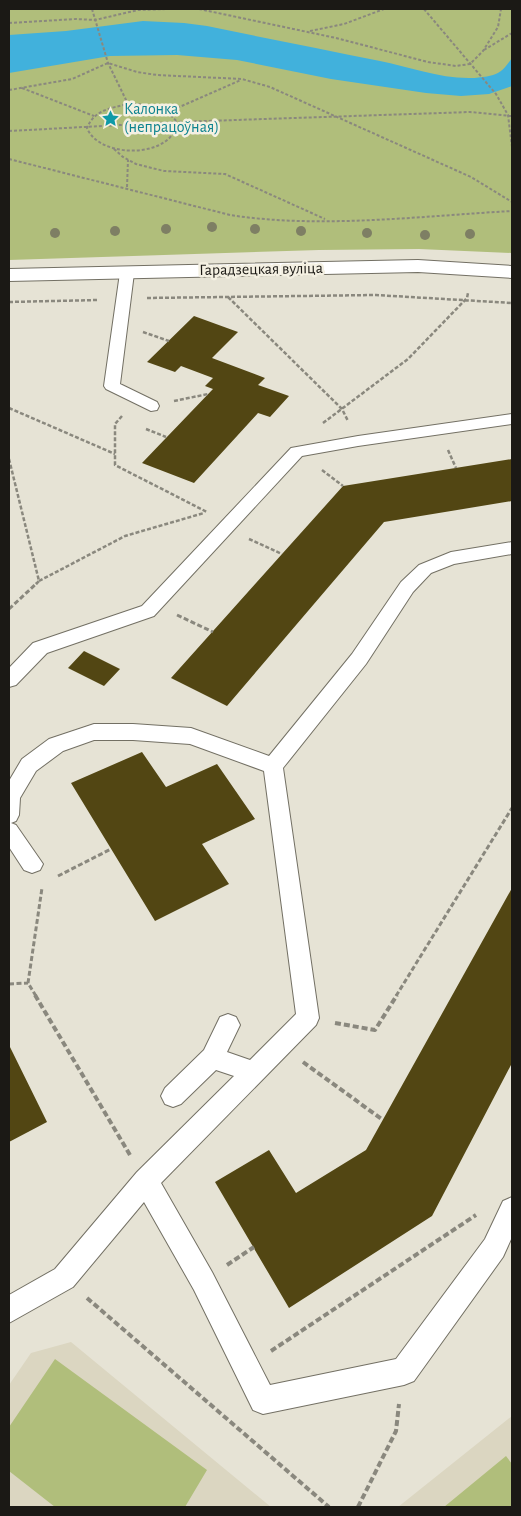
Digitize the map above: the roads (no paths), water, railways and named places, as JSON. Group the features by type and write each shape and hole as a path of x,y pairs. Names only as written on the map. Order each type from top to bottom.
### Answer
{"street":[{"name":"Гарадзецкая вуліца","path":"9,275 418,266 512,272"}],"lane":[{"path":"128,273 112,386 145,403"},
{"path":"9,680 40,648 148,611 297,452 358,441 512,419"},
{"path":"9,1310 64,1278 146,1182 308,1018 273,766 359,659 406,587 425,569 451,558 512,548"},
{"path":"9,803 29,765 56,745 94,732 133,732 191,736 273,766"},
{"path":"9,831 32,864"},
{"path":"173,1096 212,1058 228,1025"},
{"path":"212,1058 254,1072"},
{"path":"146,1182 204,1281 264,1400 404,1371 494,1248 512,1210"}],"water":[{"path":"143,21 207,26 450,77 479,78 493,75 502,71 512,58 512,86 489,94 461,96 426,93 331,79 237,60 177,55 110,56 9,73 9,35 66,31"}],"place":[{"name":"Калонка (непрацоўная)","path":"110,118"}]}
